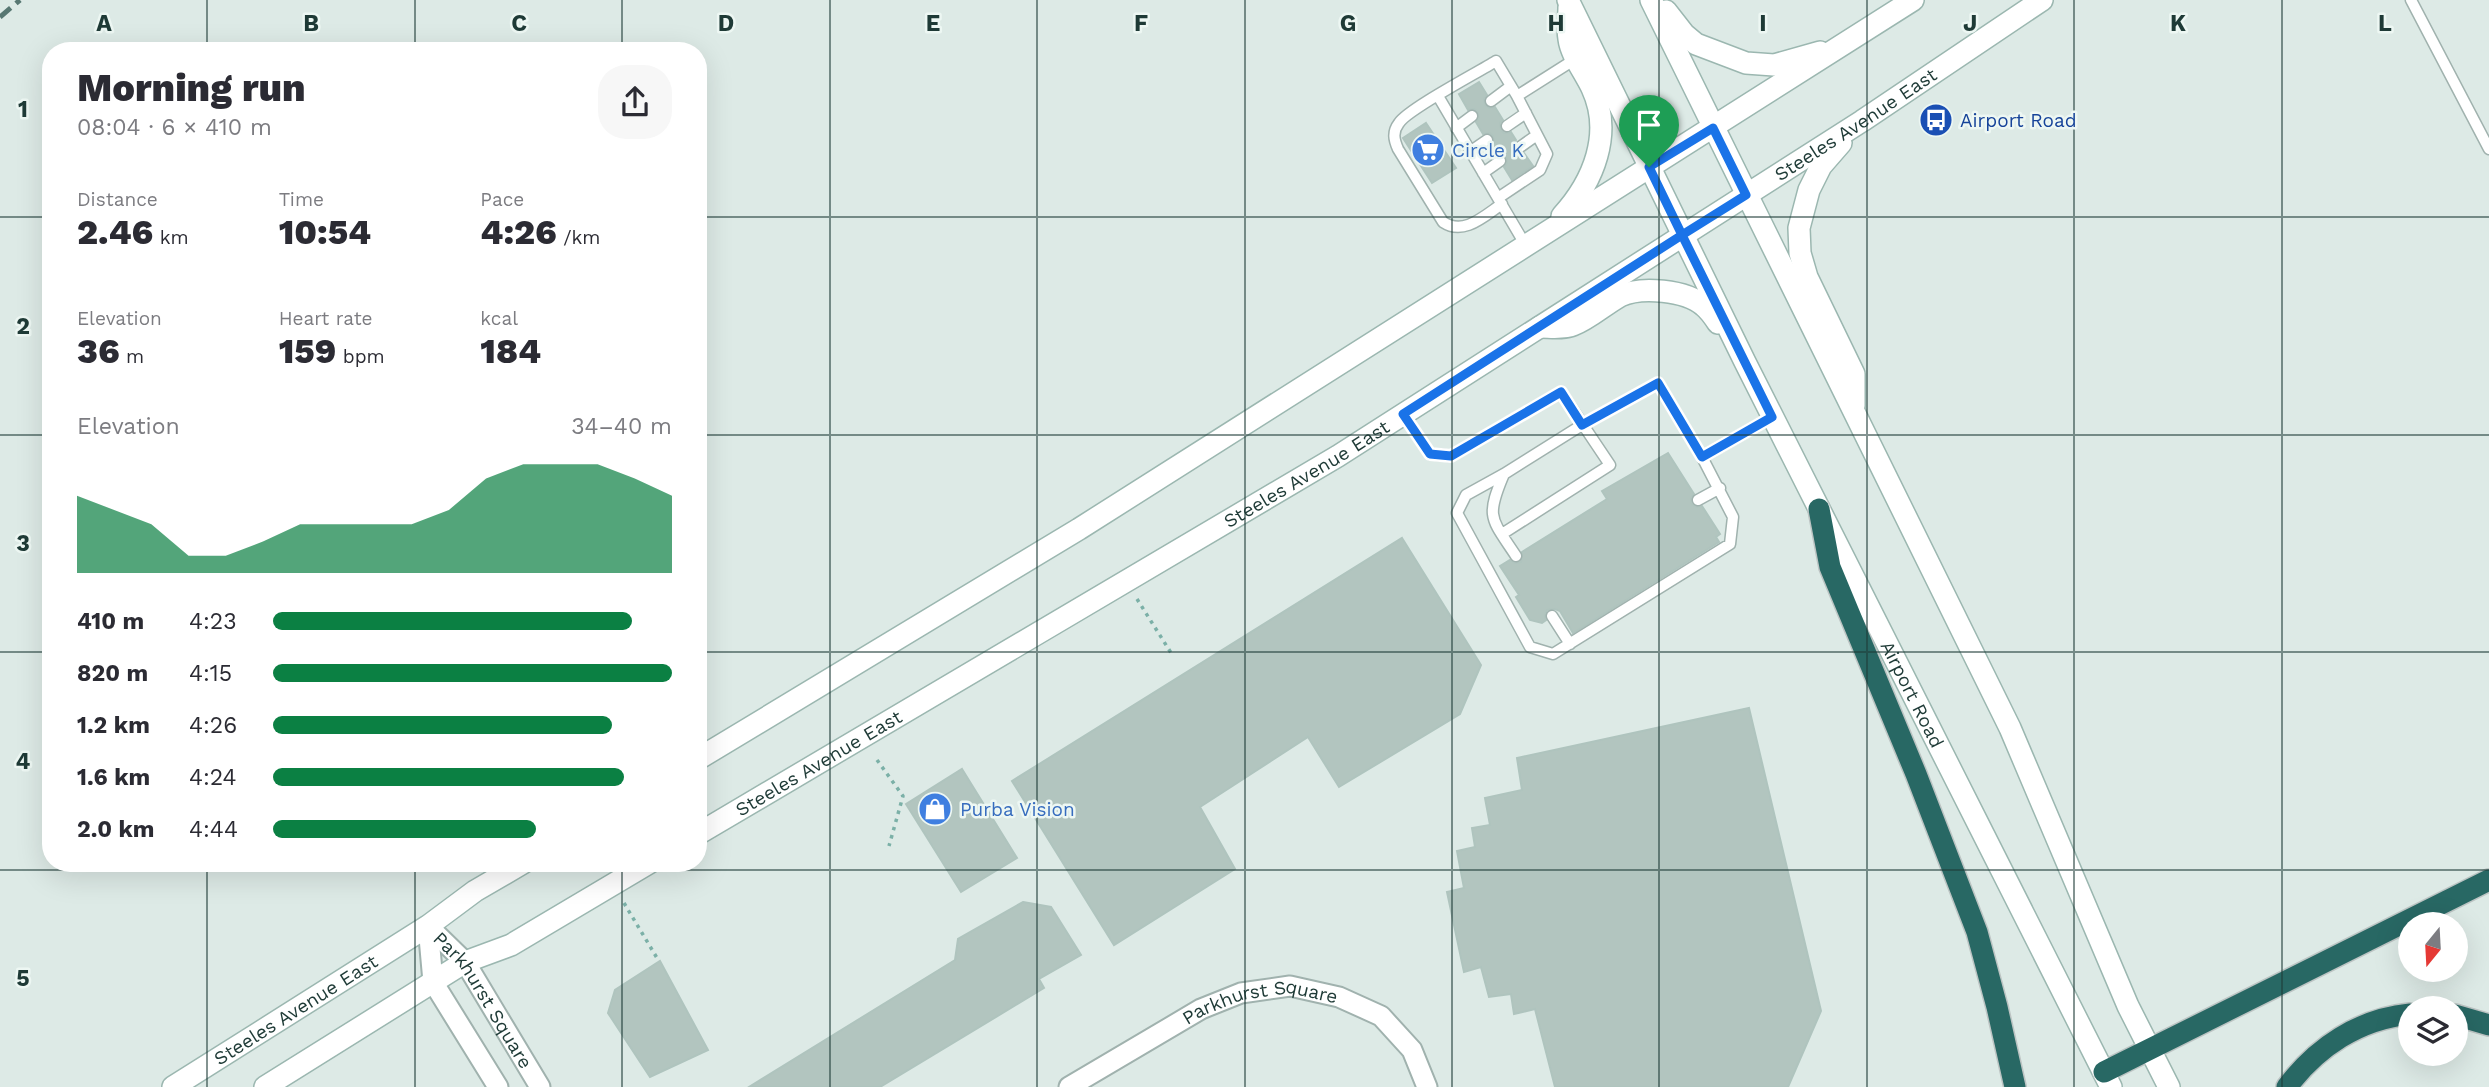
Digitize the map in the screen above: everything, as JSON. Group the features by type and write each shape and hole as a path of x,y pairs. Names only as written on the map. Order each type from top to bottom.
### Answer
{"highway":[{"path":"1819,509 1830,567 1921,786 1976,932 2015,1087"},
{"path":"2108,1079 2150,1049 2489,880"},
{"path":"2287,1087 2312,1059 2347,1032 2398,1016"},
{"path":"2468,1019 2489,1025"}],"main road":[{"path":"1651,0 2010,728 2128,1006 2169,1087"},
{"path":"1658,0 1684,34 1696,44 1746,63 1774,65 1839,47"},
{"path":"707,754 1079,529 1913,0"},
{"name":"Steeles Avenue East","path":"707,829 1338,456 1862,121 2042,0"},
{"path":"1546,233 1570,208 1587,183 1599,145 1602,122 1599,106 1569,41 1568,1"},
{"name":"Airport Road","path":"1568,1 1772,417 2108,1079"},
{"path":"1854,412 1854,374 1807,276 1800,253 1799,228 1810,190 1821,166 1862,121"},
{"path":"1538,327 1571,326 1620,296 1634,291 1661,291 1690,298 1703,305 1745,362"},
{"name":"Steeles Avenue East","path":"173,1087 428,926 475,891 508,872"},
{"path":"265,1087 465,962 511,945 634,872"}],"street":[{"name":"Parkhurst Square","path":"428,926 465,962 540,1087"},
{"name":"Parkhurst Square","path":"428,926 433,982 498,1087"},
{"name":"Parkhurst Square","path":"1069,1087 1202,1009 1241,993 1290,986 1339,997 1381,1016 1412,1050 1427,1087"}],"lane":[{"path":"2411,0 2489,149"},
{"path":"1517,96 1577,58"},
{"path":"1496,61 1511,86 1547,153 1541,170 1471,224 1459,229 1451,228 1443,222 1398,149 1394,139 1398,124 1405,116 1496,61"},
{"path":"1491,101 1511,86"},
{"path":"1438,96 1526,246"},
{"path":"1507,126 1525,113"},
{"path":"1457,128 1472,116"},
{"path":"1520,147 1537,135"},
{"path":"1471,151 1487,140"},
{"path":"1483,173 1500,161"},
{"path":"1658,383 1702,457 1733,517 1730,544 1553,654 1530,647 1457,513 1466,495 1658,383"},
{"path":"1403,414 1430,454 1451,456 1561,392 1610,465 1502,534"},
{"path":"1702,457 1772,417"},
{"path":"1504,474 1493,500 1492,519 1516,556"},
{"path":"1698,500 1720,488"},
{"path":"1552,616 1570,644"}],"path":[{"path":"1136,598 1173,656"},
{"path":"877,760 903,796 889,846"},
{"path":"621,899 657,958"}],"building":[{"path":"1479,82 1487,95 1484,99 1485,105 1489,108 1495,107 1503,120 1500,123 1501,130 1504,133 1511,132 1516,140 1514,151 1518,154 1524,153 1533,166 1512,180 1504,167 1507,163 1506,157 1502,154 1496,155 1491,146 1494,143 1493,136 1490,133 1483,134 1476,122 1479,118 1478,112 1474,109 1468,110 1459,94"},
{"path":"1426,123 1456,168 1432,183 1403,138"},
{"path":"1668,453 1694,494 1692,504 1702,506 1720,534 1716,537 1719,542 1573,633 1560,611 1555,609 1547,610 1546,620 1542,623 1530,620 1516,597 1519,595 1500,566 1510,560 1521,562 1522,552 1607,499 1602,491"},
{"path":"1402,538 1481,665 1460,714 1339,787 1308,737 1200,807 1235,869 1114,945 1012,781"},
{"path":"1749,708 1821,1011 1788,1087 1555,1087 1535,1009 1514,1014 1511,994 1489,997 1481,967 1464,972 1447,892 1464,888 1457,851 1475,847 1472,828 1490,825 1485,798 1522,790 1517,758"},
{"path":"962,769 1017,858 961,892 906,804"},
{"path":"1023,902 1051,907 1081,955 1039,979 1044,988 880,1087 749,1087 955,960 958,939"},
{"path":"660,961 708,1050 650,1077 608,1013 615,990"}],"railway":[{"path":"0,17 20,0"}],"place":[{"name":"Airport Road","path":"1936,120"},
{"name":"Circle K","path":"1428,150"},
{"name":"Purba Vision","path":"935,809"}],"route":[{"path":"1649,167 1682,235 1403,414 1430,454 1451,456 1561,392 1582,425 1658,383 1702,457 1772,417 1682,235 1746,195 1713,128 1649,167"}]}
